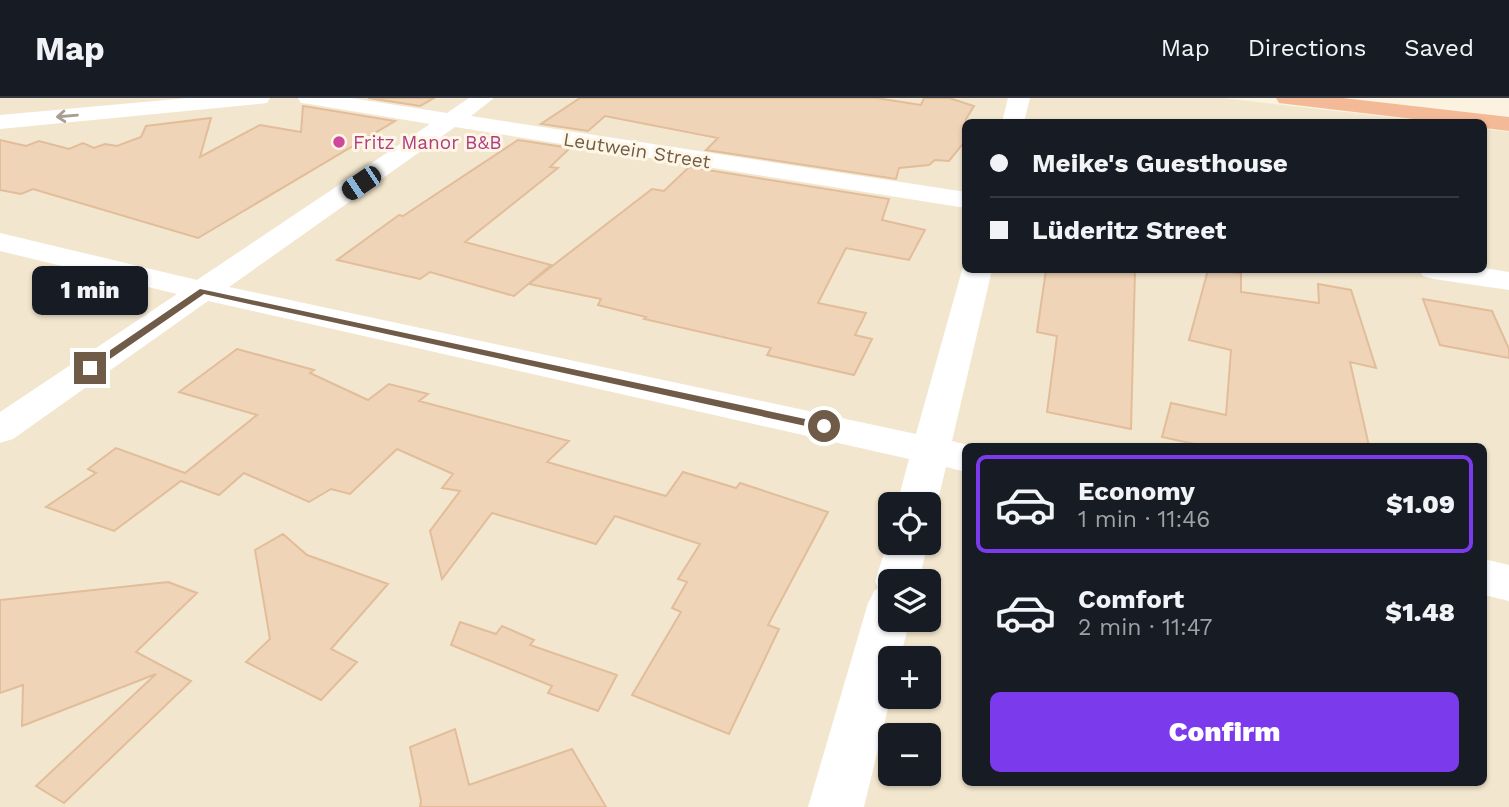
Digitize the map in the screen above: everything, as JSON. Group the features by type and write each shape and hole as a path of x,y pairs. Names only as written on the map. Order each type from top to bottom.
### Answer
{"highway":[{"path":"1287,98 1466,119"},
{"path":"1366,98 1509,113"},
{"path":"1487,121 1509,124"}],"street":[{"path":"112,98 134,110"},
{"path":"0,122 260,98"},
{"name":"Leutwein Street","path":"309,98 962,199"},
{"path":"0,430 483,98"},
{"path":"1014,119 1018,98"},
{"path":"0,242 203,291 962,457"},
{"path":"921,492 975,273"},
{"path":"1454,273 1509,281"},
{"path":"1487,578 1509,583"},
{"path":"836,807 883,632"}],"shaded area":[{"path":"0,98 1222,98 1406,119 962,119 962,273 1487,273 1487,129 1509,132 1509,807 0,807"}],"building":[{"path":"368,98 434,98 420,106"},
{"path":"580,98 876,98 921,105 924,98 949,98 974,106 966,119 962,119 962,145 949,161 935,160 929,165 899,168 896,179 706,150 718,138 605,116 588,131 541,124"},
{"path":"303,106 395,121 198,238 33,189 21,194 0,190 0,140 26,146 39,141 69,149 83,143 94,148 105,144 117,146 141,137 146,126 211,118 200,157 260,125 301,132"},
{"path":"518,140 570,148 550,167 558,168 465,242 551,265 514,296 430,272 420,279 337,260 399,215 403,216"},
{"path":"689,167 889,199 882,220 925,230 909,260 846,248 818,303 866,313 855,335 872,339 854,375 767,355 771,348 644,319 646,317 598,305 601,299 529,284 652,189 664,191"},
{"path":"1046,273 1135,273 1131,429 1047,412 1057,336 1037,332"},
{"path":"1207,273 1241,273 1241,292 1319,303 1318,284 1351,290 1376,368 1350,362 1368,443 1190,443 1162,437 1171,403 1226,415 1231,350 1189,340"},
{"path":"1423,299 1492,311 1509,349 1509,358 1440,345"},
{"path":"237,349 314,370 310,373 368,400 389,384 428,394 419,401 569,441 547,462 666,496 683,472 736,488 740,483 828,512 768,625 779,629 729,734 632,695 681,612 672,608 687,582 678,579 700,544 615,516 596,544 492,513 442,579 430,531 460,491 442,488 453,474 397,449 350,494 331,489 309,502 244,473 219,495 181,481 114,531 46,507 96,473 88,469 116,448 185,473 257,415 179,392"},
{"path":"283,534 307,555 388,584 331,649 357,662 321,700 246,662 270,639 255,550"},
{"path":"168,582 197,593 136,652 191,681 64,803 36,786 156,674 22,726 23,685 0,693 0,600"},
{"path":"460,622 496,634 502,626 534,640 530,645 617,675 598,711 548,693 552,686 451,645"},
{"path":"455,729 469,785 572,749 606,807 420,807 410,747"}],"place":[{"name":"Fritz Manor B&B","path":"339,142"}],"route":[{"path":"90,368 203,291 824,426"}]}
